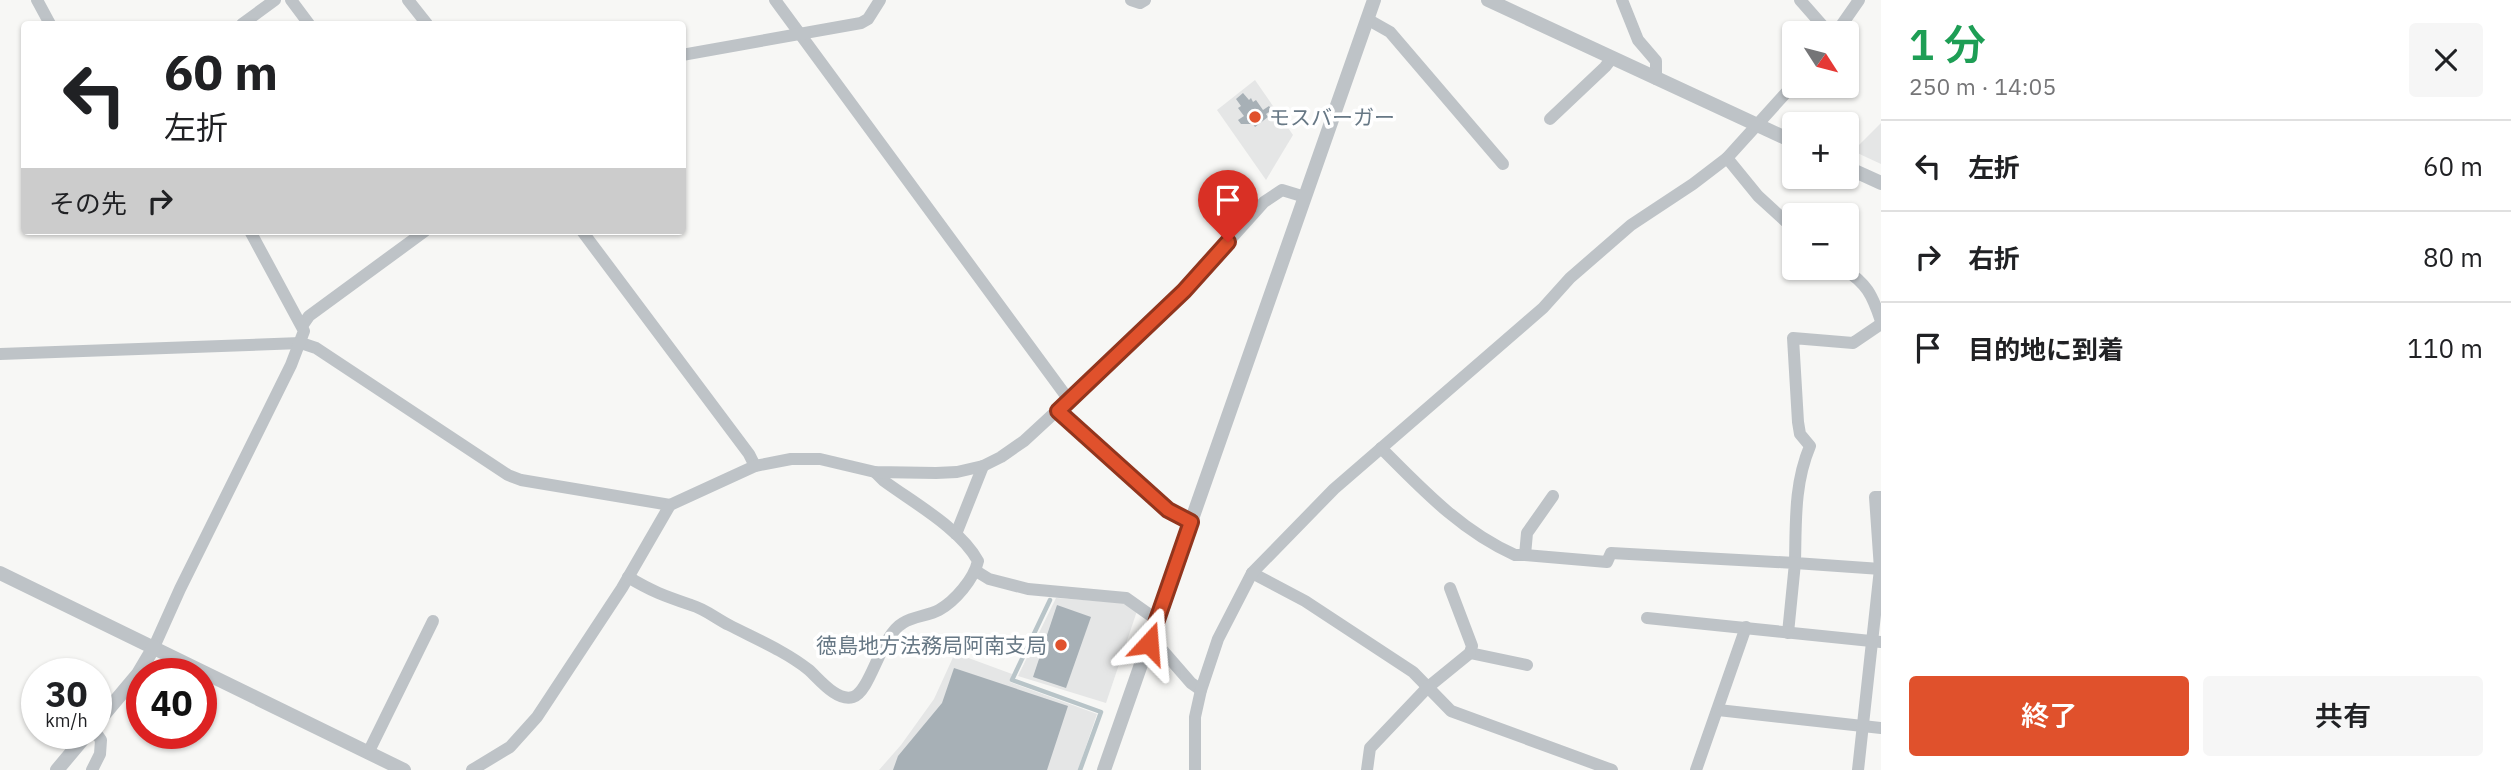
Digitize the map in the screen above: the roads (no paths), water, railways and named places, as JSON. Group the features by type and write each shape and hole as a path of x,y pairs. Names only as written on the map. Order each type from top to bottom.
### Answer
{"street":[{"path":"37,0 48,21"},
{"path":"246,21 275,0"},
{"path":"291,0 307,21"},
{"path":"408,0 425,21"},
{"path":"775,0 1069,400"},
{"path":"686,54 861,23 868,19 880,0"},
{"path":"1131,0 1140,3 1145,0"},
{"path":"1104,770 1374,0"},
{"path":"1488,0 1782,136"},
{"path":"1622,0 1639,40 1656,61 1656,79"},
{"path":"1800,0 1818,21"},
{"path":"1844,21 1859,0"},
{"path":"1367,19 1390,32 1503,164"},
{"path":"1550,119 1599,74 1612,58"},
{"path":"1195,770 1195,716 1201,690 1218,639 1252,573 1334,489 1543,307 1570,278 1631,225 1727,158 1782,97"},
{"path":"1727,158 1758,196 1782,218"},
{"path":"1859,173 1881,183"},
{"path":"0,354 301,343 316,348 508,475 521,480 670,505 755,466 791,459 820,459 875,472 957,472 983,466 1024,441 1184,291 1264,202 1282,190 1305,197"},
{"path":"112,705 138,674 154,647 301,343 304,331 302,326 252,235"},
{"path":"302,326 309,316 420,235"},
{"path":"585,235 749,454 755,466"},
{"path":"1788,633 1795,562 1796,503 1800,472 1810,446 1800,434 1798,422 1793,338 1853,343 1881,323 1872,294 1859,278"},
{"path":"1058,411 1168,510 1191,522"},
{"path":"1381,448 1431,498 1461,523 1508,551 1607,562 1611,553 1880,569"},
{"path":"956,534 983,466"},
{"path":"628,577 660,596 693,605 797,661 827,687 849,698 856,696 895,630 904,622 938,611 949,602 976,571 978,561 971,548 956,534 875,472"},
{"path":"1525,555 1527,533 1553,496"},
{"path":"1858,770 1862,726 1876,641 1880,569 1875,496 1881,497"},
{"path":"472,770 510,747 537,717 628,577 670,505"},
{"path":"976,571 989,579 1028,589 1126,598 1157,620"},
{"path":"0,573 404,770"},
{"path":"1252,573 1305,601 1413,672 1451,711 1612,770"},
{"path":"1367,770 1370,748 1427,688 1470,653 1472,646 1450,588"},
{"path":"1647,618 1876,641"},
{"path":"368,753 433,621"},
{"path":"1696,770 1746,626"},
{"path":"1149,643 1164,652 1191,683 1201,690"},
{"path":"1470,653 1527,666"},
{"path":"1718,710 1881,728"},
{"path":"57,770 75,749"},
{"path":"92,770 100,749"}],"waterway":[{"path":"1050,600 1012,680 1101,712 1080,770"}],"place":[{"name":"モスバーガー","path":"1255,117"},
{"name":"徳島地方法務局阿南支局","path":"1061,645"}]}
